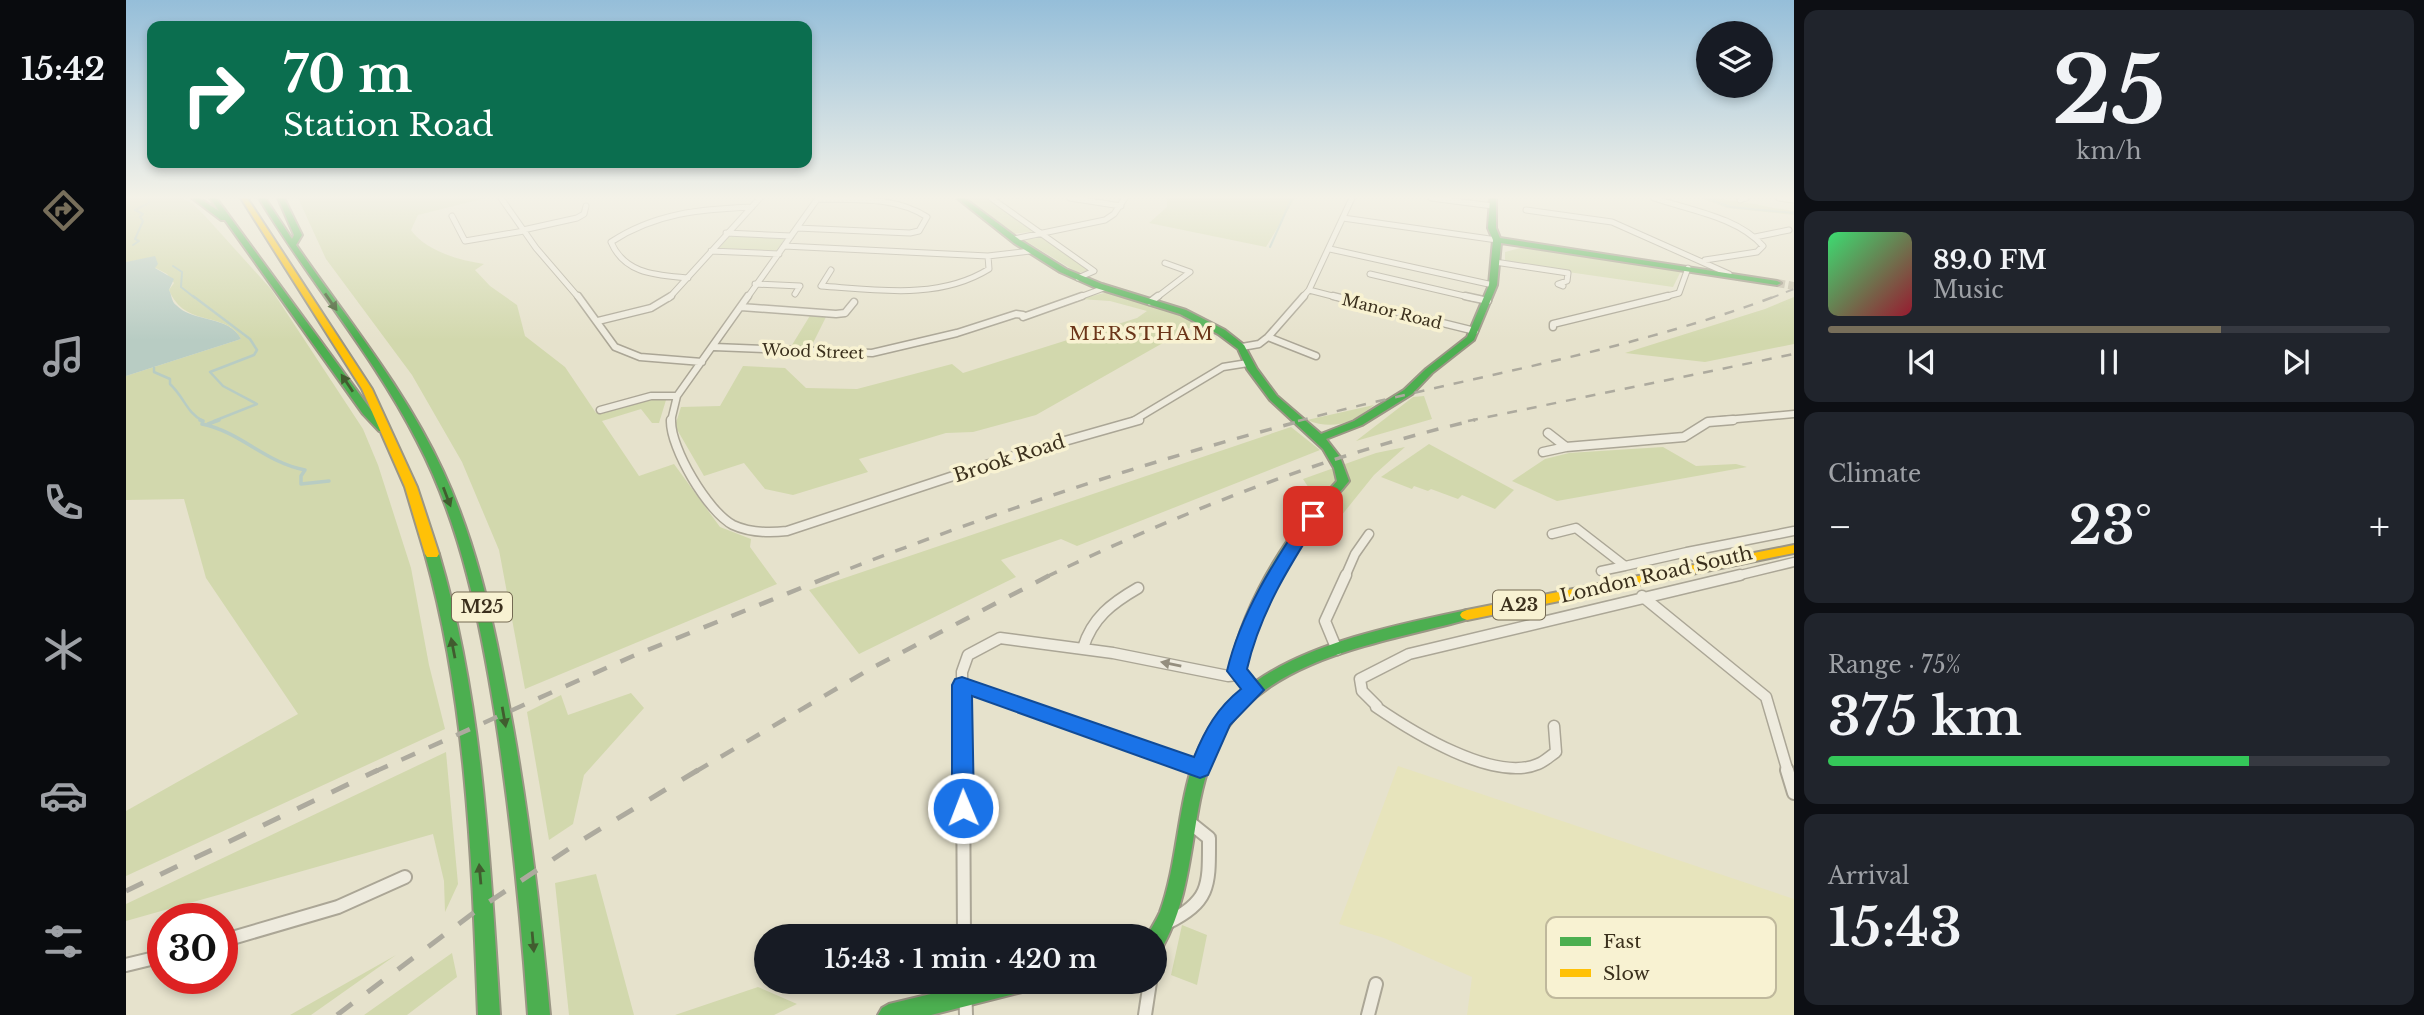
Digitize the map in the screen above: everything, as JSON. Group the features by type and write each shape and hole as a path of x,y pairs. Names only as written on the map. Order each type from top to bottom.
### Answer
{"main road":[{"path":"248,245 367,412 390,435"},
{"name":"M25","path":"273,245 360,378 390,435 429,548 456,667 476,821 489,1015"},
{"path":"1022,245 1078,278 1200,321 1242,347 1248,363 1281,406 1335,452 1343,481 1313,516 1270,583 1245,637 1236,666 1238,675 1254,690"},
{"path":"1320,439 1358,424 1408,392 1475,331 1493,285 1497,245"},
{"path":"1534,245 1729,274 1777,284"},
{"name":"M25","path":"292,246 377,368 418,433 446,493 466,552 486,626 510,750 521,827 539,1015"},
{"name":"London Road South","path":"1254,690 1279,674 1336,650 1428,624 1794,549"},
{"name":"A23","path":"1165,924 1200,769 1223,719 1233,706 1254,690"},
{"path":"889,1015 948,994"}],"street":[{"path":"536,245 598,321 615,347 633,356 702,362"},
{"path":"612,245 641,273 688,278"},
{"path":"598,321 659,305 688,278 715,245"},
{"path":"1059,245 1094,271 1078,278"},
{"path":"1666,245 1729,274"},
{"path":"1702,260 1757,252 1762,245"},
{"path":"600,410 650,396 677,396 784,246 988,256 1030,251"},
{"path":"1242,347 1259,344 1268,337 1309,290 1330,248 1493,285"},
{"path":"710,251 779,254"},
{"path":"831,270 821,286 918,290 980,276 989,269 988,256"},
{"path":"1496,262 1568,273 1567,281 1558,284 1563,286"},
{"path":"1150,302 1190,272 1165,264"},
{"path":"1553,327 1553,324 1679,293 1688,268"},
{"path":"1370,274 1488,301"},
{"path":"755,284 800,286 795,294"},
{"name":"Wood Street","path":"714,347 872,353 993,322 1003,323 1104,288"},
{"name":"Manor Road","path":"1309,290 1475,331"},
{"path":"741,307 836,314 845,313 854,302"},
{"path":"1268,337 1316,356"},
{"name":"Brook Road","path":"677,396 668,429 675,450 726,520 736,527 759,533 794,529 1026,452 1138,420 1223,367 1248,363"},
{"path":"1543,452 1566,447 1684,437 1708,422 1794,414"},
{"path":"1548,433 1566,447"},
{"path":"1552,534 1576,528 1625,566"},
{"name":"London Road South","path":"1687,552 1794,531"},
{"path":"1336,650 1325,621 1355,554 1369,534"},
{"path":"1601,571 1687,552"},
{"name":"London Road South","path":"1687,552 1707,565"},
{"name":"London Road South","path":"1554,726 1556,752 1534,766 1505,766 1473,760 1405,727 1362,691 1360,679 1409,654 1642,596 1794,562"},
{"path":"1685,570 1702,583"},
{"path":"1083,649 1088,628 1096,619 1138,588"},
{"path":"1642,596 1766,697 1794,793"},
{"path":"964,924 962,685 965,660 972,652 1000,638 1083,649 1228,676 1238,675"},
{"path":"962,685 1200,769"},
{"path":"1165,924 1192,910 1203,892 1209,866 1209,838 1189,822"},
{"path":"238,936 335,909 370,896 405,877"},
{"path":"126,965 147,960"},
{"path":"1368,1015 1376,984"},
{"path":"965,994 966,1015"},
{"path":"1145,1015 1148,994"}],"shaded area":[{"path":"155,256 158,264 155,268 174,279 169,290 176,305 192,315 228,326 241,339 126,376 126,262"},
{"path":"1398,766 1794,899 1794,1015 1467,1015 1472,977 1384,938 1339,924"}],"green space":[{"path":"126,245 232,245 271,289 363,429 378,465 411,568 429,665 445,729 126,876 126,811 298,714 206,578 184,499 126,500 126,376 241,339 226,325 195,315 176,302 169,290 174,283 167,274 154,267 155,257 126,262"},
{"path":"320,245 427,245 453,257 484,264 475,270 490,286 517,305 525,336 565,367 596,413 650,398 666,400 659,423 652,423 641,409 602,421 639,476 674,464 720,527 751,539 750,547 777,584 525,689 499,550 462,462 412,375 326,259"},
{"path":"722,245 781,245 776,253 719,249"},
{"path":"1033,245 1055,245 1088,268 1088,271 1078,273"},
{"path":"1524,247 1682,269 1673,287 1505,263 1505,252"},
{"path":"1108,292 1198,323 1036,415 973,432 946,433 859,459 868,472 793,495 765,489 744,463 704,476 675,426 681,407 720,406 743,366 785,368 806,388 857,389 952,364 963,373 1137,318 1147,311 1110,301 1080,299"},
{"path":"1794,297 1794,344 1705,362 1625,353 1765,309"},
{"path":"811,314 827,315 811,347 792,345"},
{"path":"1424,396 1432,419 1356,441 1413,397"},
{"path":"1374,405 1359,416 1335,425 1307,420"},
{"path":"1291,427 1320,450 1077,546 1061,539 1001,560 1016,577 859,654 809,590"},
{"path":"1429,444 1514,490 1495,509 1462,495 1458,499 1431,489 1428,491 1414,486 1412,489 1381,477"},
{"path":"1405,447 1374,475 1337,521 1312,541 1309,538 1318,502 1303,479 1376,453"},
{"path":"1663,447 1696,466 1736,464 1747,467 1557,501 1512,481 1545,459 1569,453"},
{"path":"631,693 644,708 584,775 573,824 549,840 527,712 561,695 568,715"},
{"path":"446,752 458,884 445,912 444,881 433,834 190,903 147,903 147,915 126,921 126,904"},
{"path":"596,874 634,1015 569,1015 555,883"},
{"path":"1182,925 1207,935 1197,985 1171,975"},
{"path":"452,953 457,977 407,1015 364,1015"},
{"path":"396,955 311,1015 290,1015"},
{"path":"754,988 754,994 774,994 797,1004 774,1015 675,1015"}],"waterway":[{"path":"173,266 182,272 181,287 195,298"},
{"path":"193,296 250,339 257,350 254,355 210,372 223,386 257,404 214,421"},
{"path":"154,368 154,372 170,379 170,384 189,409 203,421"},
{"path":"208,424 219,420"},
{"path":"203,421 202,424 229,434 278,461 305,470 301,476 301,484 329,481"}],"tunnel":[{"path":"1777,283 1794,286"}],"railway":[{"path":"1771,298 1794,289"},
{"path":"1298,421 1599,350 1776,296"},
{"path":"1468,421 1794,354"},
{"path":"829,577 1064,491 1305,420"},
{"path":"1047,576 1150,530 1256,487 1365,450 1475,420"},
{"path":"829,577 833,575"},
{"path":"695,772 870,669 1047,576"},
{"path":"374,772 633,656 829,577"},
{"path":"126,891 378,770"},
{"path":"337,1015 480,908 582,840 698,770"}],"traffic: fast":[{"path":"247,245 367,412 383,429"},
{"path":"292,245 405,409 438,472 462,537 481,603 501,704 524,859 539,1015"},
{"path":"1022,245 1079,278 1183,312 1222,332 1241,347 1252,369 1273,398 1327,446 1340,468 1343,481 1314,514 1289,549 1266,588 1248,629 1237,671 1253,690"},
{"path":"1320,438 1358,423 1408,392 1429,371 1471,338 1493,285 1497,245"},
{"path":"1532,245 1777,283"},
{"path":"432,554 444,599 465,716 482,887 489,1015"},
{"path":"1164,924 1178,879 1191,801 1201,766 1222,723 1242,700 1268,681 1299,664 1334,650 1404,629 1467,615"},
{"path":"889,1015 974,994"}],"traffic: slow":[{"path":"275,245 367,389 411,487 432,554"},
{"path":"1467,615 1794,549"}],"district":[{"name":"MERSTHAM","path":"1142,333"}],"route":[{"path":"963,808 962,685 1200,769 1223,719 1233,706 1254,690 1238,675 1236,666 1245,637 1270,583 1313,516"}]}
